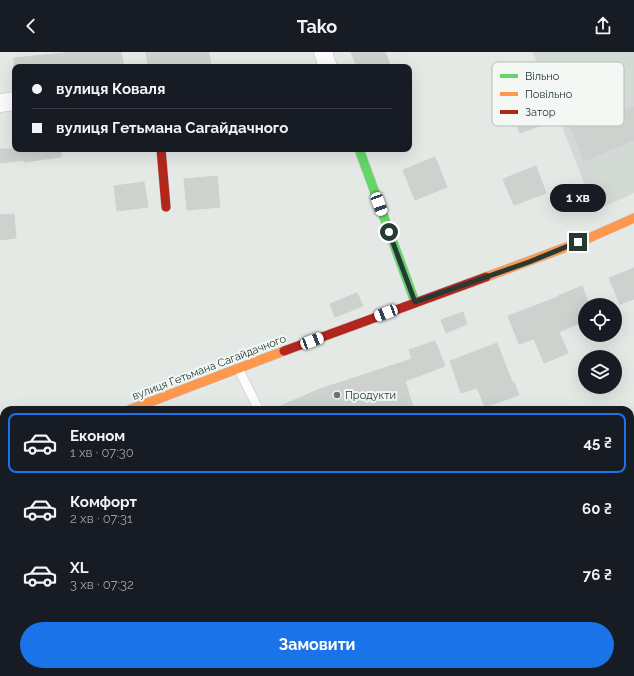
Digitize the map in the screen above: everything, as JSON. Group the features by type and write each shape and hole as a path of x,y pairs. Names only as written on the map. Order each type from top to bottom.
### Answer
{"main road":[{"path":"161,152 166,207"},
{"path":"360,152 415,302"},
{"name":"вулиця Гетьмана Сагайдачного","path":"139,406 415,302 529,262 603,233 634,218"}],"street":[{"path":"322,52 327,64"},
{"path":"0,103 12,102"}],"lane":[{"path":"238,368 257,406"}],"shaded area":[{"path":"533,52 634,52 634,193 595,211 562,126 624,126 624,62 537,62"}],"building":[{"path":"73,52 121,52 123,64 14,64 14,58"},
{"path":"146,52 209,52 211,64 148,64"},
{"path":"351,52 385,52 390,64 356,64"},
{"path":"634,107 634,140 584,161 570,126 624,126 624,111"},
{"path":"517,126 539,126 520,133"},
{"path":"0,149 12,149 12,152 61,152 61,157 24,162 24,160 0,163"},
{"path":"435,157 447,187 415,200 403,170"},
{"path":"536,166 546,193 514,205 503,179"},
{"path":"217,176 220,207 187,210 184,179"},
{"path":"144,182 148,207 117,211 114,186"},
{"path":"14,214 16,238 0,240 0,215"},
{"path":"634,268 634,299 622,303 622,298 617,298 609,278"},
{"path":"582,286 586,298 578,298 578,324 559,332 568,353 544,363 534,339 519,344 508,316"},
{"path":"357,293 363,306 335,317 330,304"},
{"path":"463,312 467,324 446,333 441,320"},
{"path":"435,341 445,366 405,381 413,406 280,406 320,389 412,359 409,350"},
{"path":"497,343 512,382 514,382 519,395 485,406 477,388 461,393 450,361"}],"traffic: fast":[{"path":"360,152 415,302"}],"traffic: slow":[{"path":"486,277 580,242 634,218"},
{"path":"140,406 284,351"}],"traffic: jam":[{"path":"161,152 166,207"},
{"path":"284,351 486,277"}],"place":[{"name":"Продукти","path":"337,395"}],"route":[{"path":"389,232 415,302 529,262 578,242"}]}
